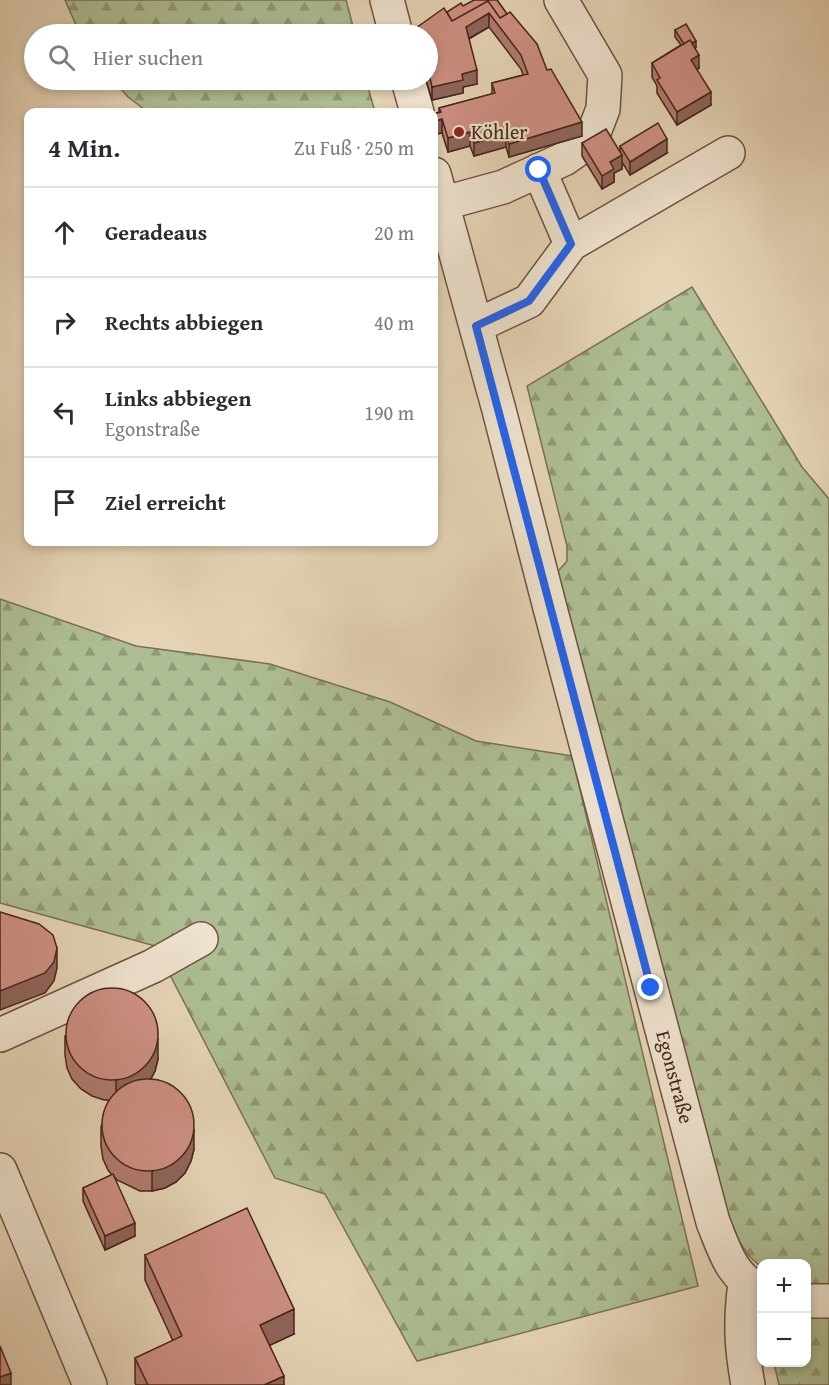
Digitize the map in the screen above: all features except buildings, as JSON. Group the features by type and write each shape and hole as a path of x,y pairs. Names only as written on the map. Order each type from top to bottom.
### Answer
{"street":[{"path":"387,0 393,24"},
{"path":"438,189 503,187 564,159 591,140 603,109 605,75 561,0"},
{"path":"411,90 416,108"},
{"path":"476,326 529,301 571,244 728,153"},
{"path":"539,170 571,244"},
{"name":"Egonstraße","path":"438,193 476,326 713,1222 728,1260 753,1288 741,1316 748,1385"},
{"path":"0,1035 153,966 201,939"},
{"path":"0,1170 9,1218 90,1385"},
{"path":"811,1300 829,1301"}],"green space":[{"path":"65,0 346,0 352,24 76,24"},
{"path":"122,90 369,90 374,108 143,108"},
{"path":"692,287 802,467 829,499 829,1286 811,1284 811,1259 757,1259 757,1263 749,1256 729,1226 553,577 567,561 567,546 527,386"},
{"path":"0,599 136,646 270,664 390,702 476,741 572,756 698,1286 417,1361 325,1194 275,1178 155,946 0,903"},
{"path":"811,1312 829,1314 829,1385 779,1385 775,1367 811,1367"}],"place":[{"name":"Köhler","path":"459,132"}],"route":[{"path":"539,170 571,244 529,301 476,326 651,988"}]}
